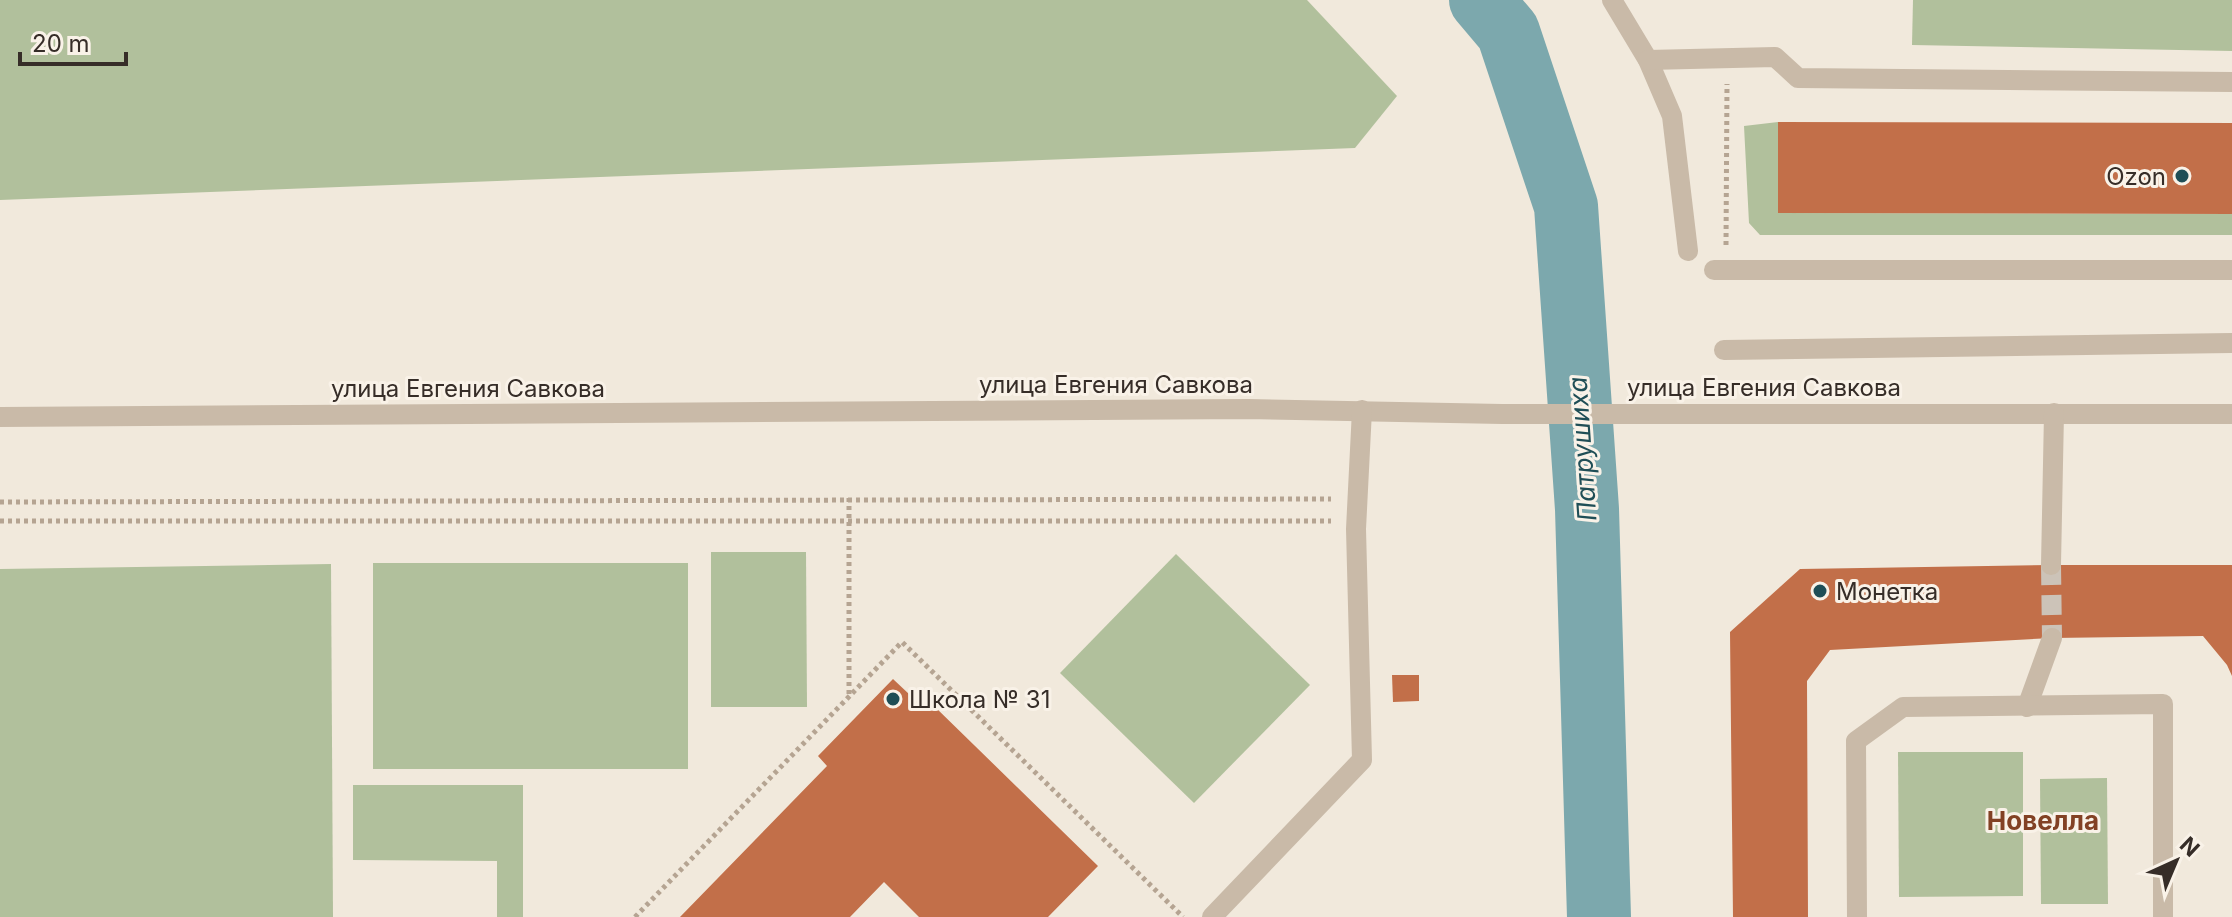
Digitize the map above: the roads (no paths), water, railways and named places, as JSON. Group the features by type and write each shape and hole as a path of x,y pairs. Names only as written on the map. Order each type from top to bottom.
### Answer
{"street":[{"path":"1612,0 1648,60 1672,116 1688,251"},
{"path":"1648,60 1775,57 1798,78 2232,82"},
{"path":"1714,270 2232,270"},
{"path":"1724,350 2232,343"},
{"name":"улица Евгения Савкова","path":"0,417 1248,409 1502,414 2232,414"},
{"path":"1212,917 1362,760 1357,521 1362,410"},
{"path":"2051,565 2054,413"},
{"path":"2027,707 2052,638"},
{"path":"1857,917 1856,741 1903,707 2163,704 2163,917"}],"waterway":[{"name":"Патрушиха","path":"1481,0 1508,32 1566,206 1587,509 1599,917"}],"tunnel":[{"path":"2051,565 2052,638"}],"place":[{"name":"Ozon","path":"2182,176"},
{"name":"Монетка","path":"1820,591"},
{"name":"Школа № 31","path":"893,699"}],"district":[{"name":"Новелла","path":"2043,820"}]}
